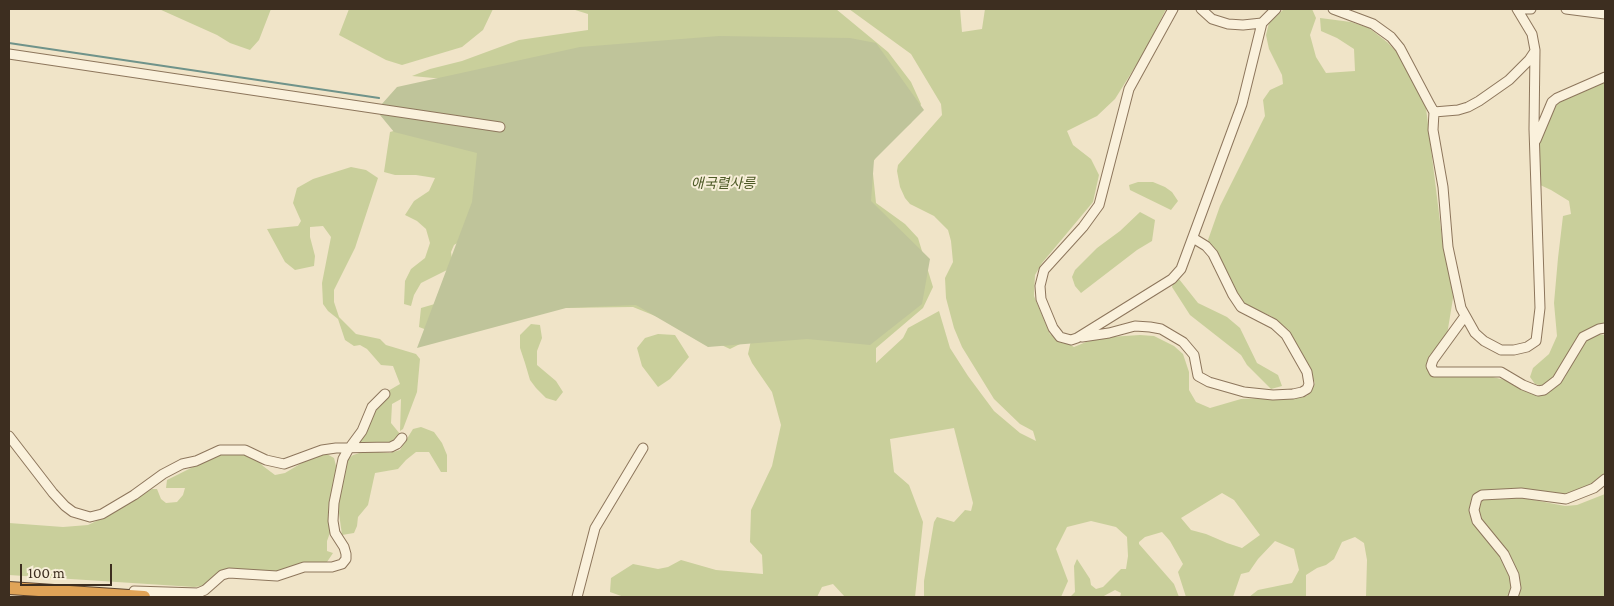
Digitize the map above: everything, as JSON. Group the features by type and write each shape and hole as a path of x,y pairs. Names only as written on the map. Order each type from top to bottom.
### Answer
{"highway":[{"path":"9,588 144,597"},
{"path":"9,593 65,597"}],"street":[{"path":"1172,9 1129,89 1099,204 1083,227 1044,270 1040,286 1041,299 1053,328 1060,337 1071,340 1135,326 1150,326 1161,329 1184,342 1194,355 1198,376 1209,382 1244,392 1273,395 1293,394 1307,389 1309,384 1307,372 1286,335 1274,324 1241,307 1213,254 1206,246 1193,238"},
{"path":"1200,9 1212,18 1228,24 1262,23"},
{"path":"1077,338 1178,274 1185,261 1242,104 1262,23 1276,9"},
{"path":"1333,9 1372,24 1391,38 1400,48 1434,112 1433,130 1443,186 1448,247 1456,289 1465,316 1475,332 1484,341 1501,350 1521,350 1536,341 1540,308 1535,143 1535,50 1532,34 1517,9"},
{"path":"1517,9 1531,9"},
{"path":"1566,9 1605,14"},
{"path":"1434,112 1458,110 1479,101 1509,80 1529,60 1535,50"},
{"path":"9,54 500,127"},
{"path":"1535,143 1552,102 1605,77"},
{"path":"1465,316 1433,360 1431,366 1434,372 1502,372 1523,386 1538,391 1550,386 1557,380 1578,343 1583,338 1599,329 1605,328"},
{"path":"9,582 189,594 206,590 222,575 229,573 278,576 310,566 339,565 346,559 346,554 334,527 334,503 344,459 349,448 362,431 375,403 385,394"},
{"path":"9,436 65,506 73,512 90,517 102,514 134,495 169,470 182,464 205,458 220,450 245,450 266,460 284,464 322,450 391,447 402,438"},
{"path":"577,597 595,528 643,448"},
{"path":"1514,597 1516,588 1514,575 1504,554 1477,521 1474,510 1477,498 1482,495 1521,493 1566,499 1594,488 1605,479"}],"green space":[{"path":"159,9 271,9 259,40 250,50 230,43 217,35"},
{"path":"349,9 493,9 483,30 462,47 402,65 386,60 339,35"},
{"path":"572,9 836,9 888,52 911,82 921,104 911,123 880,150 872,164 876,203 905,224 918,238 933,287 923,308 876,348 876,363 903,338 908,328 939,311 950,348 994,411 1020,433 1036,441 1033,431 1020,424 994,399 962,347 954,328 946,298 945,278 953,262 948,230 934,216 910,204 900,187 897,171 898,165 942,115 941,104 911,54 849,9 960,9 962,32 982,29 985,9 1166,9 1145,51 1115,99 1097,116 1067,131 1073,145 1091,159 1099,175 1093,202 1042,263 1035,275 1034,296 1050,334 1074,347 1086,342 1109,337 1140,335 1154,336 1174,346 1183,354 1189,372 1189,390 1196,402 1210,408 1241,399 1307,396 1315,383 1289,330 1271,316 1244,305 1235,292 1208,240 1220,206 1265,116 1263,100 1270,90 1283,84 1282,75 1269,49 1266,35 1269,23 1284,9 1312,9 1316,18 1310,35 1316,57 1326,73 1355,71 1354,49 1337,38 1321,31 1320,18 1351,22 1369,28 1400,55 1426,108 1442,238 1448,269 1452,278 1453,298 1447,335 1428,358 1429,370 1493,377 1509,381 1532,393 1543,395 1565,377 1580,346 1587,339 1597,334 1605,335 1605,474 1591,485 1564,496 1497,490 1483,492 1472,497 1472,517 1505,560 1513,583 1511,597 1366,597 1367,560 1364,543 1355,537 1342,542 1334,559 1306,575 1306,597 1249,597 1258,590 1292,583 1299,570 1294,549 1275,541 1249,572 1241,574 1233,597 1186,597 1178,572 1183,564 1170,541 1162,532 1145,537 1139,544 1174,584 1179,597 1120,597 1121,593 1115,590 1102,597 1070,597 1075,592 1074,566 1077,559 1090,579 1091,585 1096,589 1103,587 1121,569 1126,569 1128,556 1127,537 1116,527 1091,521 1067,527 1056,549 1068,581 1061,597 924,597 924,581 934,522 937,517 954,522 965,510 971,511 973,503 954,428 890,439 894,472 909,485 923,522 915,597 845,597 833,584 822,587 817,597 624,597 610,592 611,578 633,564 658,569 668,567 681,560 716,570 763,574 762,555 750,542 751,510 772,466 781,425 772,392 748,354 753,331 477,82 412,76 430,69 462,61 519,40 588,30 588,14","holes":["1222,493 1234,500 1260,535 1242,548 1191,530 1181,518"]},
{"name":"애국렬사릉","path":"719,36 850,38 876,43 924,110 874,160 871,201 930,259 922,304 870,345 807,339 708,347 636,305 566,308 417,348 472,202 477,153 394,132 380,115 381,105 397,87 580,47"},
{"path":"1605,80 1605,324 1595,327 1550,383 1542,386 1535,384 1530,377 1533,368 1549,354 1557,336 1554,303 1558,258 1563,216 1571,214 1569,201 1538,184 1537,144 1557,102"},
{"path":"397,130 483,145 744,342 730,349 633,307 561,308 448,338 419,327 421,308 445,301 464,239 454,245 451,252 453,267 421,283 414,295 411,306 404,304 405,281 411,269 425,258 430,243 426,229 417,221 405,215 414,201 429,191 435,178 416,175 395,175 384,172 390,132"},
{"path":"351,167 366,170 378,178 355,248 334,290 334,302 339,317 356,334 380,339 386,345 416,354 420,359 417,392 403,429 400,431 401,399 392,404 391,423 400,434 398,441 393,444 355,444 376,405 386,400 388,391 400,384 393,366 381,365 367,349 360,345 354,346 345,340 338,319 323,304 322,283 331,237 323,226 310,227 310,237 315,256 314,266 295,270 285,262 267,229 298,226 301,221 293,203 297,188 313,179"},
{"path":"1138,182 1153,182 1165,187 1172,192 1178,201 1171,210 1130,190 1129,185"},
{"path":"1140,212 1155,220 1152,241 1137,250 1081,293 1075,286 1072,277 1075,270 1097,248 1120,231"},
{"path":"1179,279 1198,303 1227,317 1240,328 1257,363 1278,375 1282,386 1271,389 1247,365 1241,355 1190,315 1172,287 1174,280"},
{"path":"531,324 540,325 542,338 537,351 537,365 556,381 563,392 556,401 546,398 530,380 520,348 520,335"},
{"path":"658,334 675,335 689,357 670,379 658,387 642,366 637,348 645,338"},
{"path":"421,427 434,432 442,443 447,455 447,472 441,472 429,452 416,452 398,469 375,473 368,505 358,517 354,533 342,535 337,499 347,460 353,455 366,451 390,453 400,450 413,429"},
{"path":"241,453 256,458 275,475 285,473 315,455 325,453 334,458 337,470 329,502 328,517 331,530 327,541 327,551 333,553 325,565 276,573 238,570 204,586 194,587 9,575 9,523 63,527 88,525 152,489 157,489 161,499 166,503 177,502 183,495 185,488 166,488 167,480 217,455"},
{"path":"1605,494 1605,597 1517,597 1519,584 1480,522 1477,510 1479,502 1485,498 1513,496 1565,506 1577,505"}],"waterway":[{"path":"9,43 379,98"}]}
